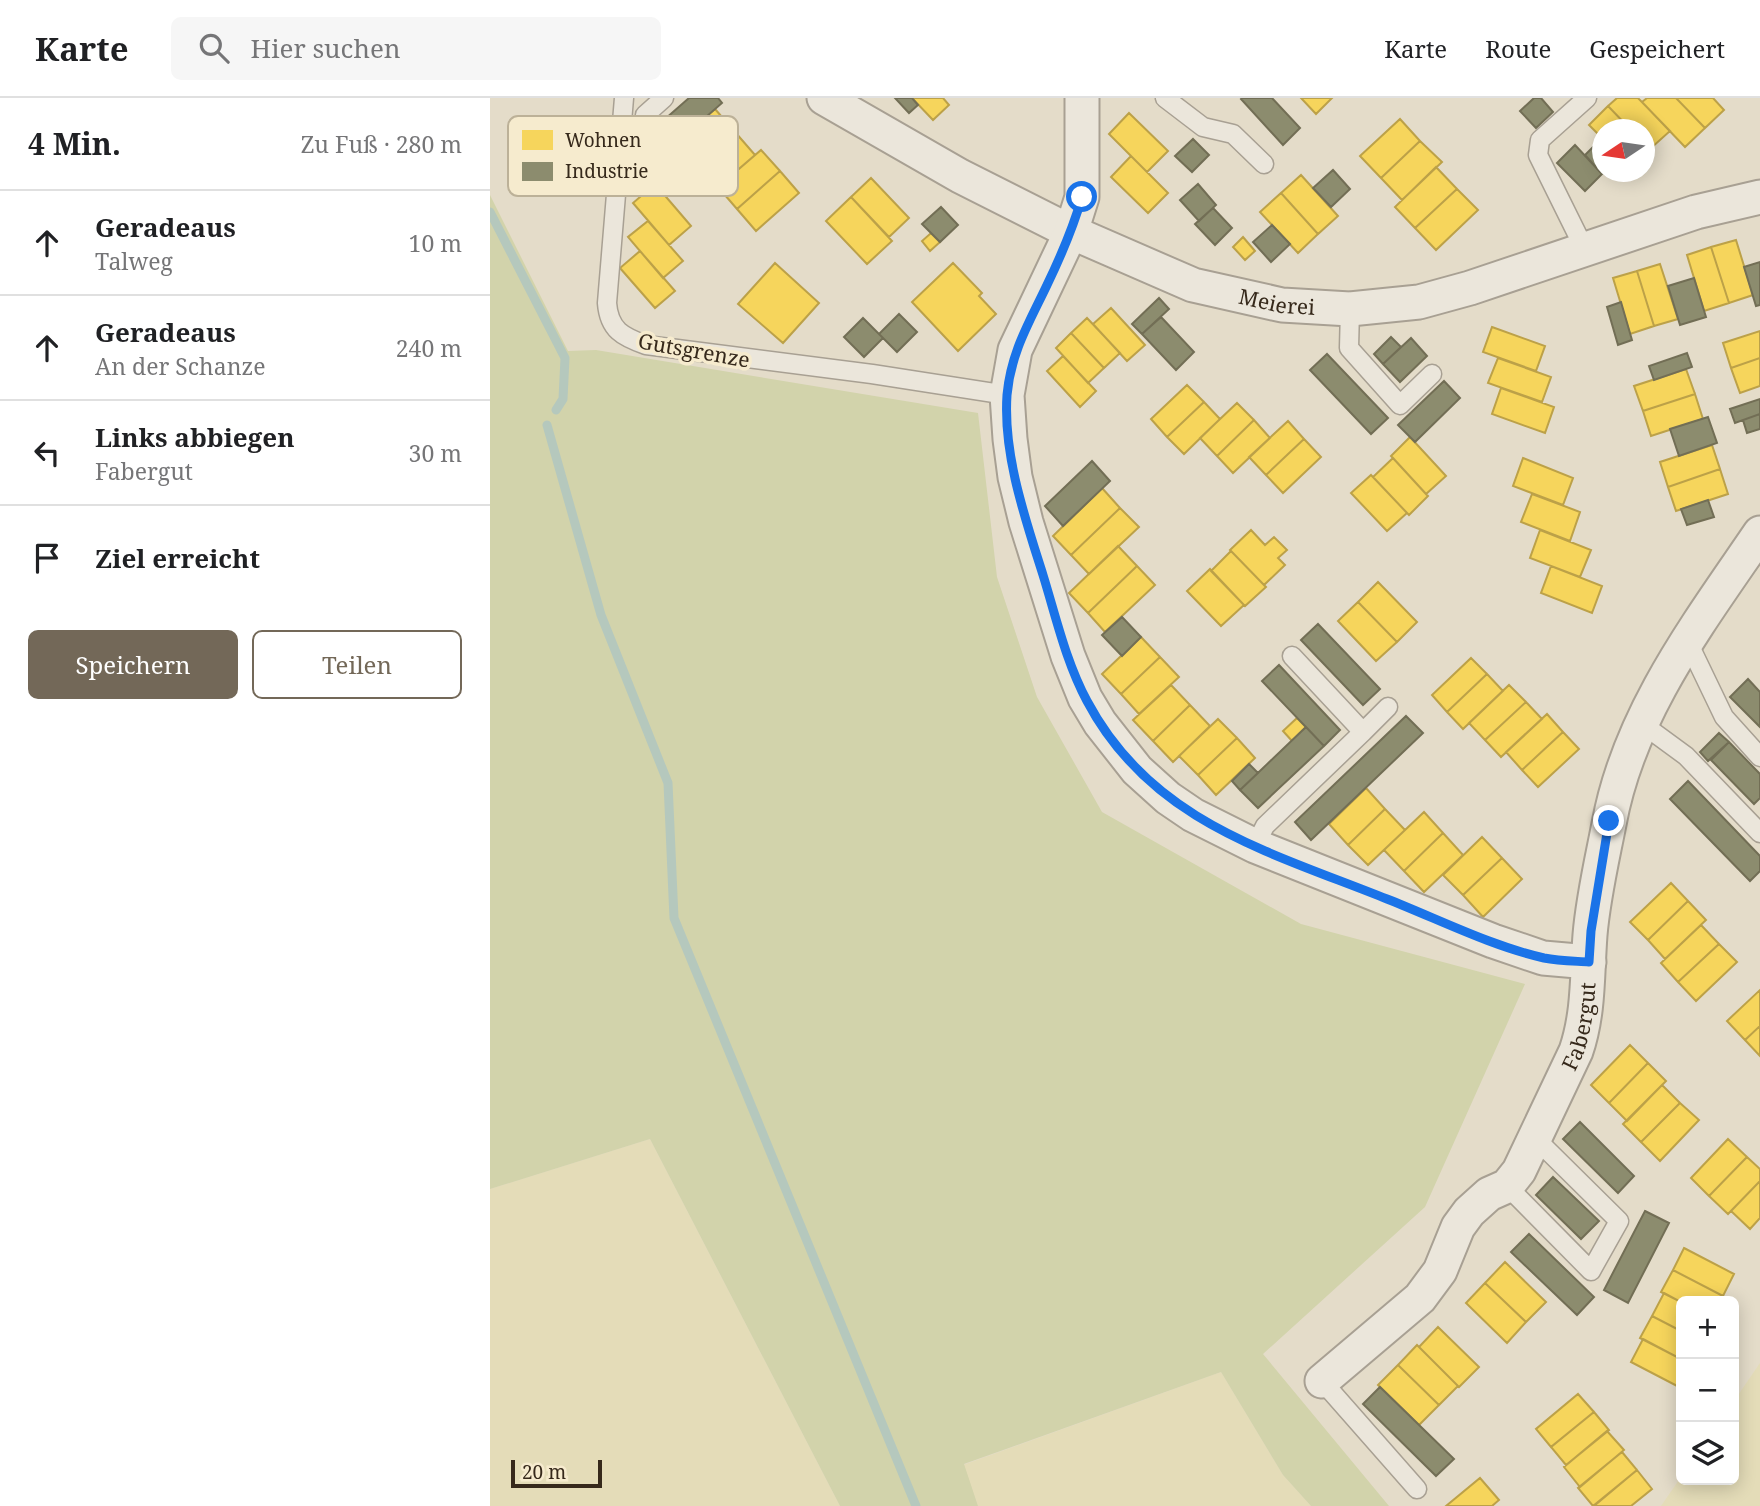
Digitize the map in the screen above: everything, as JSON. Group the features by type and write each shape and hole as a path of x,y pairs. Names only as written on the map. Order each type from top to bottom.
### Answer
{"street":[{"path":"1082,98 1082,197 1071,232 1015,349 1007,395 1013,464 1026,522 1068,656 1090,706 1114,744 1137,770 1168,798 1193,815 1255,846 1493,941 1543,958 1589,962"},
{"name":"Meierei","path":"841,102 960,176 1071,232 1193,285 1283,305 1350,309 1393,306 1446,295 1696,212 1760,197"},
{"name":"Fabergut","path":"1322,1381 1420,1297 1440,1271 1458,1227 1469,1212 1489,1194 1507,1186 1519,1171 1582,1032 1587,1004 1591,931 1609,821 1629,750 1687,640 1760,533"}],"lane":[{"name":"Gutsgrenze","path":"623,116 624,98"},
{"path":"645,115 664,98"},
{"path":"1165,98 1203,127 1233,134 1264,164"},
{"path":"1585,250 1538,155 1538,147 1540,140 1587,98"},
{"name":"Gutsgrenze","path":"616,196 607,303 608,315 615,328 623,335 646,345 872,374 1007,395"},
{"path":"1350,309 1349,348 1400,405 1432,374"},
{"path":"1687,640 1724,717 1760,757"},
{"path":"1292,656 1363,732"},
{"path":"1255,846 1265,826 1388,707"},
{"path":"1641,723 1686,756 1760,833"},
{"path":"1507,1186 1591,1271 1619,1221 1535,1138"},
{"path":"1322,1381 1417,1489"}],"shaded area":[{"path":"650,1139 840,1506 490,1506 490,1189"},
{"path":"1760,1363 1760,1506 1661,1506 1676,1484 1739,1485 1739,1394"},
{"path":"1221,1372 1283,1475 1311,1506 978,1506 963,1465"}],"green space":[{"path":"490,195 568,351 596,350 978,413 997,577 1037,697 1102,812 1301,924 1525,984 1425,1207 1263,1354 1389,1506 1311,1506 1283,1475 1221,1372 964,1464 978,1506 840,1506 650,1139 490,1189"}],"building: Wohnen":[{"path":"912,98 943,98 949,105 933,120"},
{"path":"1301,98 1332,98 1316,114"},
{"path":"1617,98 1638,98 1670,131 1655,144 1655,119 1620,119 1608,106"},
{"path":"1647,98 1676,98 1705,128 1685,147 1642,102"},
{"path":"1676,98 1713,98 1724,110 1705,128"},
{"path":"1608,106 1620,119 1595,119"},
{"path":"715,109 721,116 707,116"},
{"path":"1129,113 1168,151 1147,172 1109,134"},
{"path":"1400,119 1420,141 1381,178 1360,156"},
{"path":"738,135 755,155 738,170"},
{"path":"1420,141 1442,162 1402,200 1381,178"},
{"path":"761,150 780,171 737,209 726,196 738,196 738,170"},
{"path":"1131,156 1168,193 1148,213 1111,177"},
{"path":"1436,167 1457,189 1415,228 1395,207"},
{"path":"780,171 799,193 756,231 737,209"},
{"path":"1301,175 1338,216 1318,234 1281,193"},
{"path":"871,178 909,218 889,237 851,197"},
{"path":"1457,189 1478,210 1436,250 1415,228"},
{"path":"1281,193 1318,234 1298,253 1260,212"},
{"path":"641,196 665,196 691,226 669,245 633,203"},
{"path":"851,197 892,241 867,264 826,221"},
{"path":"648,221 683,261 663,278 628,237"},
{"path":"931,233 940,242 930,251 922,241"},
{"path":"1243,237 1255,251 1245,260 1233,247"},
{"path":"1736,240 1753,295 1729,303 1711,247"},
{"path":"1711,247 1729,303 1704,311 1687,255"},
{"path":"640,251 675,291 655,308 620,268"},
{"path":"775,263 819,303 783,343 738,304"},
{"path":"953,263 982,293 979,296 996,314 958,351 912,302"},
{"path":"1660,264 1678,319 1654,326 1637,271"},
{"path":"1637,271 1654,326 1630,334 1613,278"},
{"path":"1111,308 1145,345 1127,361 1093,324"},
{"path":"1087,318 1120,353 1104,368 1071,333"},
{"path":"1492,327 1545,346 1536,371 1483,352"},
{"path":"1760,331 1760,358 1731,368 1723,343"},
{"path":"1071,333 1104,368 1088,383 1056,348"},
{"path":"1063,356 1096,391 1080,407 1047,371"},
{"path":"1498,358 1551,377 1542,402 1488,383"},
{"path":"1760,358 1760,386 1740,393 1731,368"},
{"path":"1686,369 1695,394 1643,411 1634,386"},
{"path":"1187,385 1204,402 1167,437 1151,419"},
{"path":"1501,388 1554,407 1545,433 1492,414"},
{"path":"1695,394 1703,419 1651,436 1643,411"},
{"path":"1204,402 1220,419 1184,454 1167,437"},
{"path":"1237,403 1254,420 1217,456 1200,438"},
{"path":"1254,420 1270,438 1233,473 1217,456"},
{"path":"1288,421 1304,439 1266,475 1249,457"},
{"path":"1410,437 1446,476 1426,494 1391,456"},
{"path":"1304,439 1321,457 1283,493 1266,475"},
{"path":"1712,445 1720,469 1668,487 1660,462"},
{"path":"1393,458 1428,496 1409,515 1373,477"},
{"path":"1523,458 1573,478 1563,505 1513,486"},
{"path":"1720,469 1728,494 1676,511 1668,487"},
{"path":"1371,475 1407,513 1387,531 1351,493"},
{"path":"1102,488 1120,508 1071,555 1053,536"},
{"path":"1532,494 1580,512 1570,541 1521,522"},
{"path":"1120,508 1139,527 1089,574 1071,555"},
{"path":"1251,530 1265,545 1274,537 1287,550 1278,558 1285,565 1264,585 1230,550"},
{"path":"1540,530 1591,550 1580,577 1530,558"},
{"path":"1118,546 1137,566 1088,613 1069,593"},
{"path":"1231,551 1266,587 1245,606 1211,571"},
{"path":"1137,566 1155,585 1105,632 1088,613"},
{"path":"1551,566 1602,586 1592,613 1541,593"},
{"path":"1210,569 1244,605 1221,626 1187,591"},
{"path":"1378,582 1417,622 1397,642 1358,602"},
{"path":"1358,602 1397,642 1376,661 1338,621"},
{"path":"1141,637 1160,657 1121,694 1102,674"},
{"path":"1160,657 1179,677 1139,714 1121,694"},
{"path":"1471,658 1487,674 1447,712 1432,695"},
{"path":"1487,674 1503,691 1463,729 1447,712"},
{"path":"1171,685 1190,705 1153,741 1133,720"},
{"path":"1509,685 1526,702 1485,740 1469,723"},
{"path":"1526,702 1542,719 1501,757 1485,740"},
{"path":"1190,705 1210,726 1173,762 1153,741"},
{"path":"1547,714 1563,732 1522,770 1506,752"},
{"path":"1297,718 1306,727 1292,741 1283,731"},
{"path":"1218,719 1237,738 1198,775 1179,756"},
{"path":"1563,732 1579,749 1538,787 1522,770"},
{"path":"1237,738 1255,758 1216,795 1198,775"},
{"path":"1366,788 1385,809 1348,845 1329,824"},
{"path":"1385,809 1405,830 1368,865 1348,845"},
{"path":"1424,812 1443,833 1404,871 1384,850"},
{"path":"1443,833 1463,855 1424,892 1404,871"},
{"path":"1482,837 1502,858 1463,895 1443,875"},
{"path":"1502,858 1522,879 1483,917 1463,895"},
{"path":"1671,883 1688,901 1648,940 1630,922"},
{"path":"1688,901 1706,920 1665,959 1648,940"},
{"path":"1701,925 1719,944 1678,982 1661,963"},
{"path":"1719,944 1737,962 1696,1001 1678,982"},
{"path":"1760,990 1760,1026 1745,1040 1727,1021"},
{"path":"1760,1026 1760,1056 1745,1040"},
{"path":"1630,1045 1648,1063 1609,1103 1591,1085"},
{"path":"1648,1063 1666,1081 1627,1121 1609,1103"},
{"path":"1662,1085 1680,1103 1641,1142 1623,1124"},
{"path":"1680,1103 1699,1120 1660,1161 1641,1142"},
{"path":"1728,1139 1747,1157 1709,1196 1691,1178"},
{"path":"1747,1157 1760,1169 1760,1181 1728,1214 1709,1196"},
{"path":"1760,1181 1760,1218 1750,1229 1731,1211"},
{"path":"1684,1248 1734,1274 1723,1296 1673,1270"},
{"path":"1505,1262 1546,1302 1526,1322 1485,1283"},
{"path":"1673,1270 1723,1296 1676,1296 1676,1300 1661,1292"},
{"path":"1485,1283 1526,1322 1507,1343 1466,1303"},
{"path":"1664,1293 1676,1299 1676,1328 1652,1316"},
{"path":"1652,1316 1676,1328 1676,1356 1640,1338"},
{"path":"1438,1327 1479,1367 1459,1387 1419,1347"},
{"path":"1643,1339 1676,1356 1676,1385 1631,1362"},
{"path":"1417,1345 1458,1386 1439,1405 1398,1365"},
{"path":"1398,1365 1439,1405 1419,1425 1378,1385"},
{"path":"1578,1394 1594,1412 1551,1447 1536,1429"},
{"path":"1594,1412 1609,1430 1566,1465 1551,1447"},
{"path":"1607,1431 1624,1450 1580,1487 1564,1467"},
{"path":"1622,1452 1637,1470 1593,1506 1578,1488"},
{"path":"1637,1470 1652,1489 1631,1506 1594,1506"},
{"path":"1480,1478 1499,1500 1492,1506 1446,1506"}],"building: Industrie":[{"path":"689,98 718,98 722,103 707,116 668,116"},
{"path":"895,98 912,98 918,105 909,113"},
{"path":"1242,98 1272,98 1300,128 1283,145"},
{"path":"1534,98 1541,98 1553,112 1536,128 1520,111"},
{"path":"1193,139 1209,155 1192,172 1175,156"},
{"path":"1575,145 1592,163 1594,182 1585,191 1557,163"},
{"path":"1592,148 1592,163 1585,155"},
{"path":"1333,170 1350,189 1331,207 1313,188"},
{"path":"1198,184 1216,205 1199,221 1180,200"},
{"path":"941,207 958,225 940,242 922,224"},
{"path":"1213,208 1232,228 1215,245 1195,224"},
{"path":"1272,225 1290,244 1271,262 1253,242"},
{"path":"1760,262 1760,305 1756,306 1744,267"},
{"path":"1694,278 1706,317 1680,325 1668,286"},
{"path":"1159,298 1169,309 1142,334 1132,324"},
{"path":"1621,302 1632,340 1618,345 1607,307"},
{"path":"899,314 917,332 897,352 879,334"},
{"path":"1161,317 1194,352 1176,370 1142,334"},
{"path":"863,318 883,338 864,357 844,337"},
{"path":"1391,337 1401,347 1383,364 1374,354"},
{"path":"1411,338 1427,356 1400,382 1383,364"},
{"path":"1687,353 1692,367 1654,380 1649,366"},
{"path":"1327,354 1388,418 1371,434 1310,370"},
{"path":"1444,381 1460,398 1415,442 1398,425"},
{"path":"1760,399 1760,414 1735,423 1730,409"},
{"path":"1760,414 1760,429 1747,433 1743,420"},
{"path":"1708,417 1717,443 1679,456 1670,429"},
{"path":"1092,461 1110,481 1063,526 1045,506"},
{"path":"1708,500 1714,517 1687,525 1681,509"},
{"path":"1122,617 1141,637 1122,656 1102,635"},
{"path":"1318,624 1380,689 1363,705 1301,640"},
{"path":"1279,665 1340,730 1324,746 1262,681"},
{"path":"1748,679 1760,692 1760,727 1730,697"},
{"path":"1406,716 1423,733 1311,840 1295,822"},
{"path":"1306,727 1324,746 1258,808 1240,790"},
{"path":"1719,733 1729,742 1708,761 1700,752"},
{"path":"1729,742 1760,774 1760,798 1754,804 1711,760"},
{"path":"1249,764 1258,773 1240,790 1232,781"},
{"path":"1688,781 1760,856 1760,871 1750,881 1670,799"},
{"path":"1580,1122 1634,1176 1618,1193 1563,1139"},
{"path":"1553,1177 1599,1221 1581,1239 1536,1195"},
{"path":"1645,1211 1669,1223 1628,1303 1604,1290"},
{"path":"1529,1234 1594,1297 1577,1315 1511,1252"},
{"path":"1380,1387 1454,1459 1436,1476 1363,1404"}],"waterway":[{"path":"490,212 565,358 563,399 556,410"},
{"path":"547,425 601,615 668,783 674,918 916,1506"}],"route":[{"path":"1082,197 1071,232 1015,349 1007,395 1015,477 1026,522 1068,656 1086,698 1114,744 1137,770 1168,798 1193,815 1255,846 1493,941 1543,958 1589,962 1591,931 1609,821"}]}
